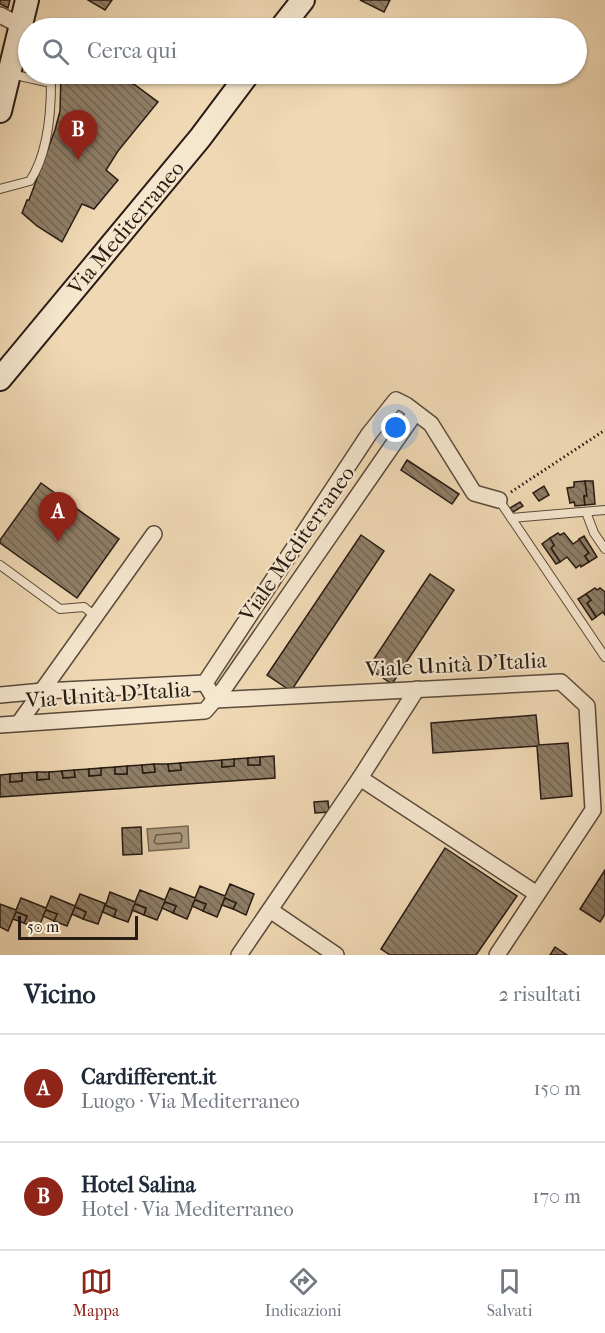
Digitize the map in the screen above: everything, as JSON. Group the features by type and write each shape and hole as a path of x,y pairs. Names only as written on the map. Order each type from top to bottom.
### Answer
{"main road":[{"path":"23,18 27,0"},
{"path":"289,18 303,0"},
{"path":"0,111 7,63 18,34"},
{"name":"Via Mediterraneo","path":"0,379 200,138 240,84"}],"street":[{"path":"0,15 18,24"},
{"path":"205,683 369,434 396,400 431,424 474,493 499,500"},
{"name":"Viale Mediterraneo","path":"215,700 410,409"},
{"path":"19,723 154,534"},
{"name":"Viale Unità D'Italia","path":"215,700 561,682 586,706 599,814 537,894 497,955"},
{"path":"0,696 43,691 205,683"},
{"path":"205,683 215,700"},
{"path":"239,955 360,778 417,689"},
{"name":"Via Unità D'Italia","path":"0,725 204,711 215,700"},
{"path":"360,778 537,894"},
{"path":"270,910 336,955"}],"lane":[{"path":"0,189 30,181 36,171 51,114 51,84"},
{"path":"499,500 605,657"},
{"path":"511,518 605,510"},
{"path":"586,512 594,533 605,549"},
{"path":"0,566 60,609 84,607 96,617"}],"path":[{"path":"499,500 605,430"}],"water":[{"path":"188,826 189,848 149,851 147,829"}],"building":[{"path":"0,0 10,0 8,8 0,4"},
{"path":"88,0 112,0 105,10"},
{"path":"360,0 390,0 384,12"},
{"path":"61,84 133,84 158,102 118,151 106,170 118,180 94,209 82,204 62,242 22,213 29,200 60,111"},
{"path":"407,460 459,494 452,504 401,470"},
{"path":"585,481 587,496 584,496 585,505 575,506 574,502 570,503 567,488 574,487 574,482"},
{"path":"585,481 593,481 595,504 585,505 584,496 587,496"},
{"path":"41,483 119,539 77,598 0,543"},
{"path":"544,486 549,495 539,501 533,493"},
{"path":"520,502 523,506 513,512 510,508"},
{"path":"558,533 560,535 564,533 573,544 580,539 589,553 585,556 589,562 576,568 567,557 560,562 551,548 554,545 550,538"},
{"path":"361,535 384,551 291,691 267,675"},
{"path":"584,536 597,557 589,562 585,556 589,553 579,539"},
{"path":"550,538 554,545 551,548 560,562 556,564 542,544"},
{"path":"430,574 454,590 392,684 368,668"},
{"path":"595,588 597,590 600,588 605,592 605,615 603,612 596,617 587,603 591,600 586,594"},
{"path":"586,594 591,600 587,603 596,617 592,620 578,599"},
{"path":"536,715 539,745 568,743 572,796 541,799 537,746 433,753 431,723"},
{"path":"274,756 275,778 0,797 0,775 10,774 10,782 22,781 22,773 37,772 37,780 49,779 49,772 62,771 63,778 75,777 74,770 89,769 89,776 101,775 101,768 115,767 115,774 127,774 127,766 142,765 143,773 155,772 154,764 168,764 169,771 181,770 180,763 222,760 222,767 234,766 234,759 248,758 248,765 260,765 260,757"},
{"path":"260,757 260,765 248,765 248,758"},
{"path":"234,759 234,766 222,767 222,760"},
{"path":"180,763 181,770 169,771 168,764"},
{"path":"154,764 155,772 143,773 142,765"},
{"path":"127,766 127,774 115,774 115,767"},
{"path":"101,768 101,775 89,776 89,769"},
{"path":"74,770 75,777 63,778 62,771"},
{"path":"37,772 49,772 49,779 37,780"},
{"path":"22,773 22,781 10,782 10,774"},
{"path":"328,801 329,812 315,813 314,802"},
{"path":"141,827 142,854 123,855 122,828"},
{"path":"445,848 517,896 476,955 390,955 381,949"},
{"path":"605,870 605,914 600,922 580,909"},
{"path":"230,884 254,894 246,915 233,909 236,903 225,898 217,917 203,911 206,904 195,900 187,919 173,913 176,906 165,902 157,920 144,915 146,908 135,904 128,922 114,917 116,910 105,905 98,924 83,919 86,912 75,907 67,926 54,921 57,914 46,910 38,929 24,923 27,916 16,912 8,931 0,927 0,904 16,910 21,898 46,908 51,896 75,906 80,894 106,904 110,892 135,902 140,890 165,900 170,888 195,898 200,886 225,896"},
{"path":"225,898 236,903 233,909 222,905"},
{"path":"195,900 206,904 203,911 192,906"},
{"path":"165,902 176,906 173,913 162,908"},
{"path":"135,904 146,908 144,915 132,910"},
{"path":"105,905 116,910 114,917 103,912"},
{"path":"75,907 86,912 83,919 72,914"},
{"path":"46,910 57,914 54,921 43,916"},
{"path":"16,912 27,916 24,923 13,919"},
{"path":"555,947 567,955 550,955"}],"place":[{"name":"Hotel Salina","path":"78,160"},
{"name":"Cardifferent.it","path":"58,542"}]}
